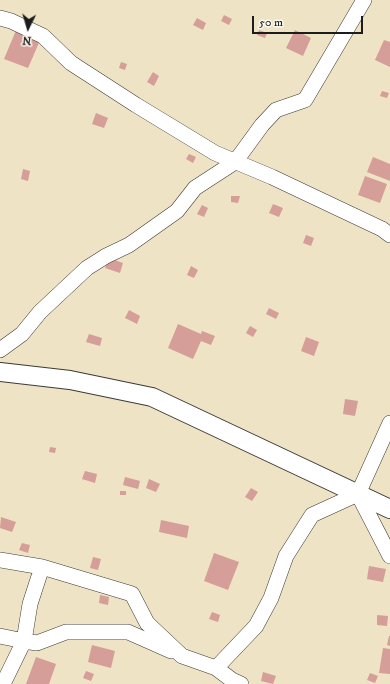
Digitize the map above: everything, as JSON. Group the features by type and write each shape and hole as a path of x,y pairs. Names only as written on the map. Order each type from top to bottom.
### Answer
{"street":[{"path":"0,350 22,334 40,312 87,268 106,256 129,245 177,211 195,188 235,162 262,125 276,110 305,100 364,0"},
{"path":"0,18 11,21 43,36 71,62 136,105 215,153 272,177 382,229 390,235"},
{"path":"0,372 70,380 152,397 390,509"},
{"path":"216,668 256,626 271,598 286,556 312,515 358,494 390,423"},
{"path":"358,494 390,556"},
{"path":"0,560 42,567 132,594 147,623 182,656"},
{"path":"3,684 24,641 30,604 42,567"},
{"path":"0,636 37,642 66,632 128,632 182,656 216,668 232,680 241,684"}],"building":[{"path":"224,15 232,19 229,25 221,21"},
{"path":"197,18 206,23 203,30 193,25"},
{"path":"17,28 41,38 28,68 4,59"},
{"path":"259,30 267,33 265,38 257,35"},
{"path":"295,30 311,38 303,56 286,48"},
{"path":"384,40 390,42 390,67 375,60"},
{"path":"121,62 127,64 125,70 119,68"},
{"path":"153,72 159,76 154,86 147,82"},
{"path":"382,91 389,93 387,98 380,96"},
{"path":"96,113 108,118 104,128 92,124"},
{"path":"189,154 196,157 193,163 186,159"},
{"path":"373,157 390,164 390,181 367,172"},
{"path":"23,169 30,171 28,181 21,179"},
{"path":"365,176 387,184 380,203 358,195"},
{"path":"231,196 240,196 238,203 231,202"},
{"path":"273,204 283,208 279,217 269,213"},
{"path":"202,205 208,208 204,217 197,214"},
{"path":"306,235 314,238 311,246 303,243"},
{"path":"109,258 123,263 120,273 105,268"},
{"path":"191,266 198,270 194,278 187,275"},
{"path":"269,308 279,313 276,319 266,314"},
{"path":"129,310 140,316 137,324 125,318"},
{"path":"178,324 201,334 202,331 215,336 211,345 201,341 193,359 168,348"},
{"path":"250,326 257,330 253,337 246,333"},
{"path":"89,334 102,338 100,346 86,342"},
{"path":"306,337 319,342 314,356 301,351"},
{"path":"345,399 358,401 355,416 343,414"},
{"path":"50,447 56,448 55,453 49,452"},
{"path":"85,471 97,474 95,483 82,479"},
{"path":"125,477 140,481 138,489 123,485"},
{"path":"149,479 160,484 156,492 146,488"},
{"path":"251,488 258,492 252,501 245,497"},
{"path":"120,491 126,491 126,495 120,495"},
{"path":"1,517 16,522 12,532 0,528"},
{"path":"161,520 189,526 187,538 159,532"},
{"path":"22,543 30,545 28,553 19,550"},
{"path":"214,553 239,562 228,590 204,581"},
{"path":"93,557 101,559 98,570 90,568"},
{"path":"369,566 386,569 383,582 367,579"},
{"path":"100,595 109,597 108,605 99,603"},
{"path":"212,612 220,615 218,622 209,619"},
{"path":"377,615 388,616 387,626 377,625"},
{"path":"390,636 390,646 387,645"},
{"path":"92,645 115,651 111,668 88,662"},
{"path":"383,648 390,649 390,674 379,673"},
{"path":"36,657 56,664 49,684 26,684"},
{"path":"86,671 94,674 91,681 83,678"},
{"path":"263,672 276,676 273,684 261,681"},
{"path":"370,673 378,676 375,683 367,680"}]}
